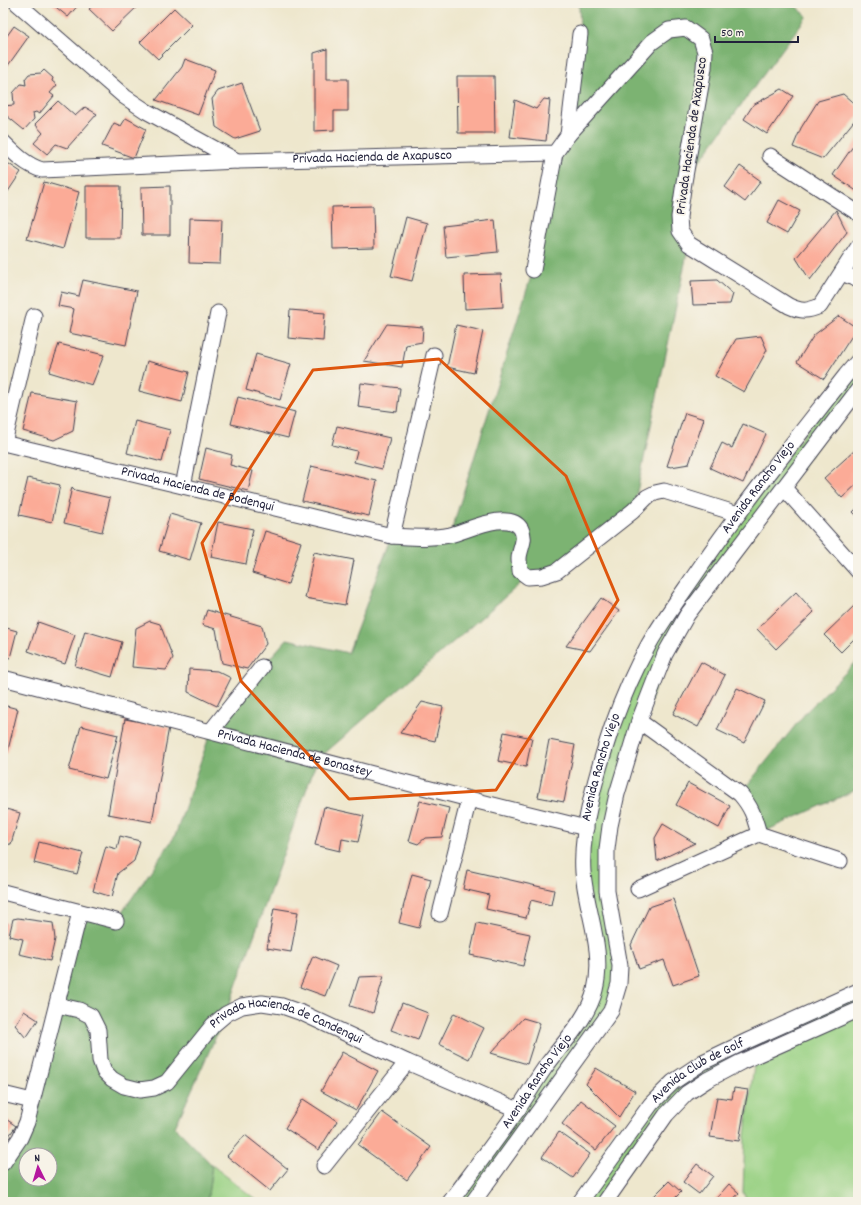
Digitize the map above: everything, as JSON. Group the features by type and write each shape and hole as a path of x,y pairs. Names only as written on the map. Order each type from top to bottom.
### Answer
{"street":[{"path":"17,3 135,104 238,161"},
{"name":"Privada Hacienda de Axapusco","path":"533,270 555,153 568,135 652,42 669,30 686,28 701,38 705,52 704,68 679,217 680,231 689,244 789,306 799,310 811,310 820,306 858,247"},
{"path":"568,135 580,34"},
{"name":"Privada Hacienda de Axapusco","path":"3,142 20,159 32,167 42,170 238,161 555,153"},
{"path":"770,156 858,213"},
{"path":"842,273 858,280"},
{"name":"Privada Hacienda de Bodenqui","path":"183,486 218,313"},
{"path":"3,443 34,316"},
{"path":"392,536 434,355"},
{"name":"Avenida Rancho Viejo","path":"450,1202 518,1110 543,1070 589,1008 598,974 598,956 583,872 586,828 594,789 612,730 626,691 648,646 661,624 719,540 781,458 858,361"},
{"name":"Avenida Rancho Viejo","path":"473,1202 611,1011 619,984 620,966 607,892 607,849 617,794 639,721 665,654 687,615 858,390"},
{"name":"Privada Hacienda de Bodenqui","path":"3,443 392,536 422,538 450,535 491,522 502,520 513,522 522,530 523,544 518,558 520,571 528,577 542,576 557,571 633,511 647,496 655,493 664,491 738,514"},
{"path":"781,458 798,470"},
{"path":"784,488 858,571"},
{"path":"719,540 735,551"},
{"name":"Privada Hacienda de Bonastey","path":"211,732 262,667"},
{"name":"Privada Hacienda de Bonastey","path":"3,678 468,799 586,828"},
{"path":"639,721 740,794 749,805 755,817 759,834"},
{"path":"440,914 468,799"},
{"path":"638,889 759,834 840,861"},
{"path":"584,848 590,856 598,856 607,849"},
{"path":"3,892 116,921"},
{"path":"3,1162 20,1138 27,1122 80,912"},
{"name":"Avenida Club de Golf","path":"580,1202 650,1104 673,1082 703,1062 858,991"},
{"name":"Privada Hacienda de Candenqui","path":"57,1005 79,1010 91,1016 98,1030 100,1060 104,1071 112,1079 124,1086 140,1090 154,1088 167,1082 213,1025 226,1014 242,1006 262,1003 282,1006 302,1013 407,1062 518,1110"},
{"name":"Avenida Club de Golf","path":"606,1201 666,1115 687,1093 707,1080 742,1062 858,1010"},
{"path":"324,1166 407,1062"},
{"path":"543,1070 560,1083"},
{"path":"3,1094 32,1101"},
{"path":"499,1136 514,1145"},
{"path":"589,1190 606,1201"}],"highlighted area":[{"path":"439,359 566,476 618,600 496,790 349,799 241,681 202,543 313,370"}],"green space":[{"path":"579,3 792,3 807,16 684,182 679,217 689,244 633,511 557,571 528,577 317,760 226,1014 175,1127 212,1165 207,1202 3,1202 3,1163 20,1138 80,912 116,921 175,836 211,731 262,667 287,639 348,653 392,536 450,535 533,270 555,153 568,135 580,34"},
{"path":"858,361 858,390 665,654 607,849 620,966 611,1011 475,1202 450,1202 595,990 583,872 594,789 648,646"},
{"path":"858,660 858,789 759,834 740,794 807,711"},
{"path":"858,991 858,1202 747,1202 743,1192 745,1135 755,1057 687,1093 605,1202 580,1202 673,1082"},
{"path":"212,1165 259,1202 207,1202"}],"building":[{"path":"51,3 80,3 68,17"},
{"path":"96,3 141,3 112,31 89,9"},
{"path":"174,8 192,25 158,59 140,42"},
{"path":"14,26 29,36 4,71 3,40"},
{"path":"327,49 327,79 348,79 348,111 334,111 334,130 314,131 314,53"},
{"path":"185,59 215,70 198,115 156,100 182,67"},
{"path":"44,70 53,78 52,81 57,85 50,93 54,96 39,114 36,112 33,113 34,119 24,130 7,116 3,115 3,106 14,105 13,93 21,84 26,85 25,79 29,74 41,73"},
{"path":"457,76 494,76 495,133 458,133"},
{"path":"242,83 260,131 235,139 216,127 212,99 218,91"},
{"path":"782,89 793,96 767,134 744,119 753,105"},
{"path":"843,94 858,107 858,116 823,159 793,147 801,128 818,101"},
{"path":"544,99 550,100 546,141 510,137 515,100 536,109"},
{"path":"58,101 75,116 85,107 97,114 67,148 56,144 47,154 34,143 43,133 35,124"},
{"path":"126,118 146,129 134,158 102,146 114,123 121,126"},
{"path":"858,139 858,192 833,175"},
{"path":"3,160 21,172 3,199"},
{"path":"740,166 761,181 745,202 725,187"},
{"path":"44,182 79,192 63,249 27,239"},
{"path":"86,186 121,186 120,238 86,238"},
{"path":"170,186 170,235 142,235 141,187"},
{"path":"779,200 800,211 787,234 767,223"},
{"path":"373,206 374,248 333,249 332,207"},
{"path":"836,210 847,232 810,280 796,258"},
{"path":"406,217 427,223 412,281 391,276"},
{"path":"190,218 222,219 220,264 189,263"},
{"path":"495,220 498,252 446,257 443,226"},
{"path":"501,274 503,307 465,309 464,275"},
{"path":"83,280 137,291 126,345 69,333 74,309 58,306 61,292 79,296"},
{"path":"717,280 733,294 730,304 693,305 691,281"},
{"path":"290,310 325,313 323,341 288,338"},
{"path":"839,316 857,328 824,379 797,362 814,335"},
{"path":"387,324 423,327 422,342 406,345 402,367 364,361"},
{"path":"456,325 483,331 474,373 447,367"},
{"path":"761,336 767,350 744,392 715,376 736,339"},
{"path":"59,344 104,355 92,385 49,372"},
{"path":"256,354 291,364 280,400 246,390"},
{"path":"147,361 189,372 182,402 139,391"},
{"path":"361,383 400,388 397,412 358,407"},
{"path":"32,393 77,401 73,431 54,440 23,431"},
{"path":"238,397 295,412 288,438 231,424"},
{"path":"685,413 704,419 689,464 671,467 667,466"},
{"path":"135,421 170,430 162,462 127,453"},
{"path":"743,424 766,434 743,483 710,468 722,443 732,448"},
{"path":"858,425 858,483 842,498 824,478 855,450 854,426"},
{"path":"337,426 390,438 382,469 354,462 357,451 332,445"},
{"path":"206,448 232,455 230,465 253,471 248,491 199,479"},
{"path":"311,466 377,481 369,516 302,501"},
{"path":"28,478 60,485 52,522 19,515"},
{"path":"72,487 75,490 110,498 102,532 64,523"},
{"path":"858,507 858,517 853,512"},
{"path":"170,514 201,523 190,560 159,551"},
{"path":"218,522 253,529 246,564 211,557"},
{"path":"265,531 301,542 288,584 252,573"},
{"path":"314,552 354,560 345,605 305,598"},
{"path":"796,592 814,612 776,649 757,629"},
{"path":"601,598 619,611 590,651 566,646"},
{"path":"856,604 858,606 858,635 841,652 824,635"},
{"path":"207,610 262,626 266,644 247,669 222,663 216,629 202,625"},
{"path":"150,621 160,624 173,658 166,670 132,667 136,628"},
{"path":"38,622 75,635 65,664 28,651"},
{"path":"3,627 17,631 10,658 3,656"},
{"path":"85,631 122,642 112,677 75,666"},
{"path":"701,662 725,675 698,727 673,714"},
{"path":"189,669 217,671 231,678 217,706 188,692"},
{"path":"737,688 765,701 744,743 717,730"},
{"path":"422,702 443,707 435,741 400,733"},
{"path":"3,705 18,709 7,754 3,753"},
{"path":"125,719 169,727 152,822 108,814"},
{"path":"81,726 118,735 106,779 69,770"},
{"path":"504,732 532,738 526,767 498,761"},
{"path":"549,740 575,745 564,802 538,797"},
{"path":"688,783 730,806 719,828 676,805"},
{"path":"420,801 449,808 442,837 425,838 418,844 409,841"},
{"path":"324,807 364,816 358,842 342,839 340,851 315,845"},
{"path":"6,809 20,813 11,844 3,845 3,812"},
{"path":"663,824 695,843 657,861 655,838"},
{"path":"120,836 140,841 134,861 118,873 112,897 93,891 106,846 117,849"},
{"path":"39,842 83,853 77,874 34,863"},
{"path":"467,870 554,890 551,905 531,900 526,918 486,909 489,895 463,889"},
{"path":"412,874 431,879 419,928 399,923"},
{"path":"673,899 699,976 673,985 664,960 639,969 631,945 649,907"},
{"path":"274,908 298,912 291,952 267,948"},
{"path":"18,918 53,923 55,939 50,961 19,954 23,939 9,936 13,919"},
{"path":"3,922 7,923 4,936 3,936"},
{"path":"477,923 530,934 523,966 470,955"},
{"path":"313,956 337,966 325,996 300,987"},
{"path":"384,976 373,1013 350,1006 359,977"},
{"path":"402,1003 428,1013 418,1040 391,1030"},
{"path":"24,1011 38,1020 26,1038 15,1025"},
{"path":"454,1013 484,1028 469,1059 439,1044"},
{"path":"523,1018 540,1023 527,1064 491,1053"},
{"path":"342,1052 378,1071 356,1110 321,1091"},
{"path":"596,1068 635,1091 619,1117 586,1084"},
{"path":"734,1088 748,1090 739,1141 710,1137 717,1097 732,1099"},
{"path":"303,1099 337,1121 319,1150 285,1128"},
{"path":"581,1100 615,1126 596,1150 562,1124"},
{"path":"382,1112 431,1147 407,1180 358,1145"},
{"path":"3,1117 16,1126 3,1144"},
{"path":"559,1132 590,1154 573,1178 542,1157"},
{"path":"245,1135 288,1169 270,1191 227,1156"},
{"path":"697,1164 713,1176 699,1194 683,1182"},
{"path":"669,1181 681,1192 671,1202 656,1202 651,1199"},
{"path":"729,1184 739,1193 731,1202 713,1202"}]}
